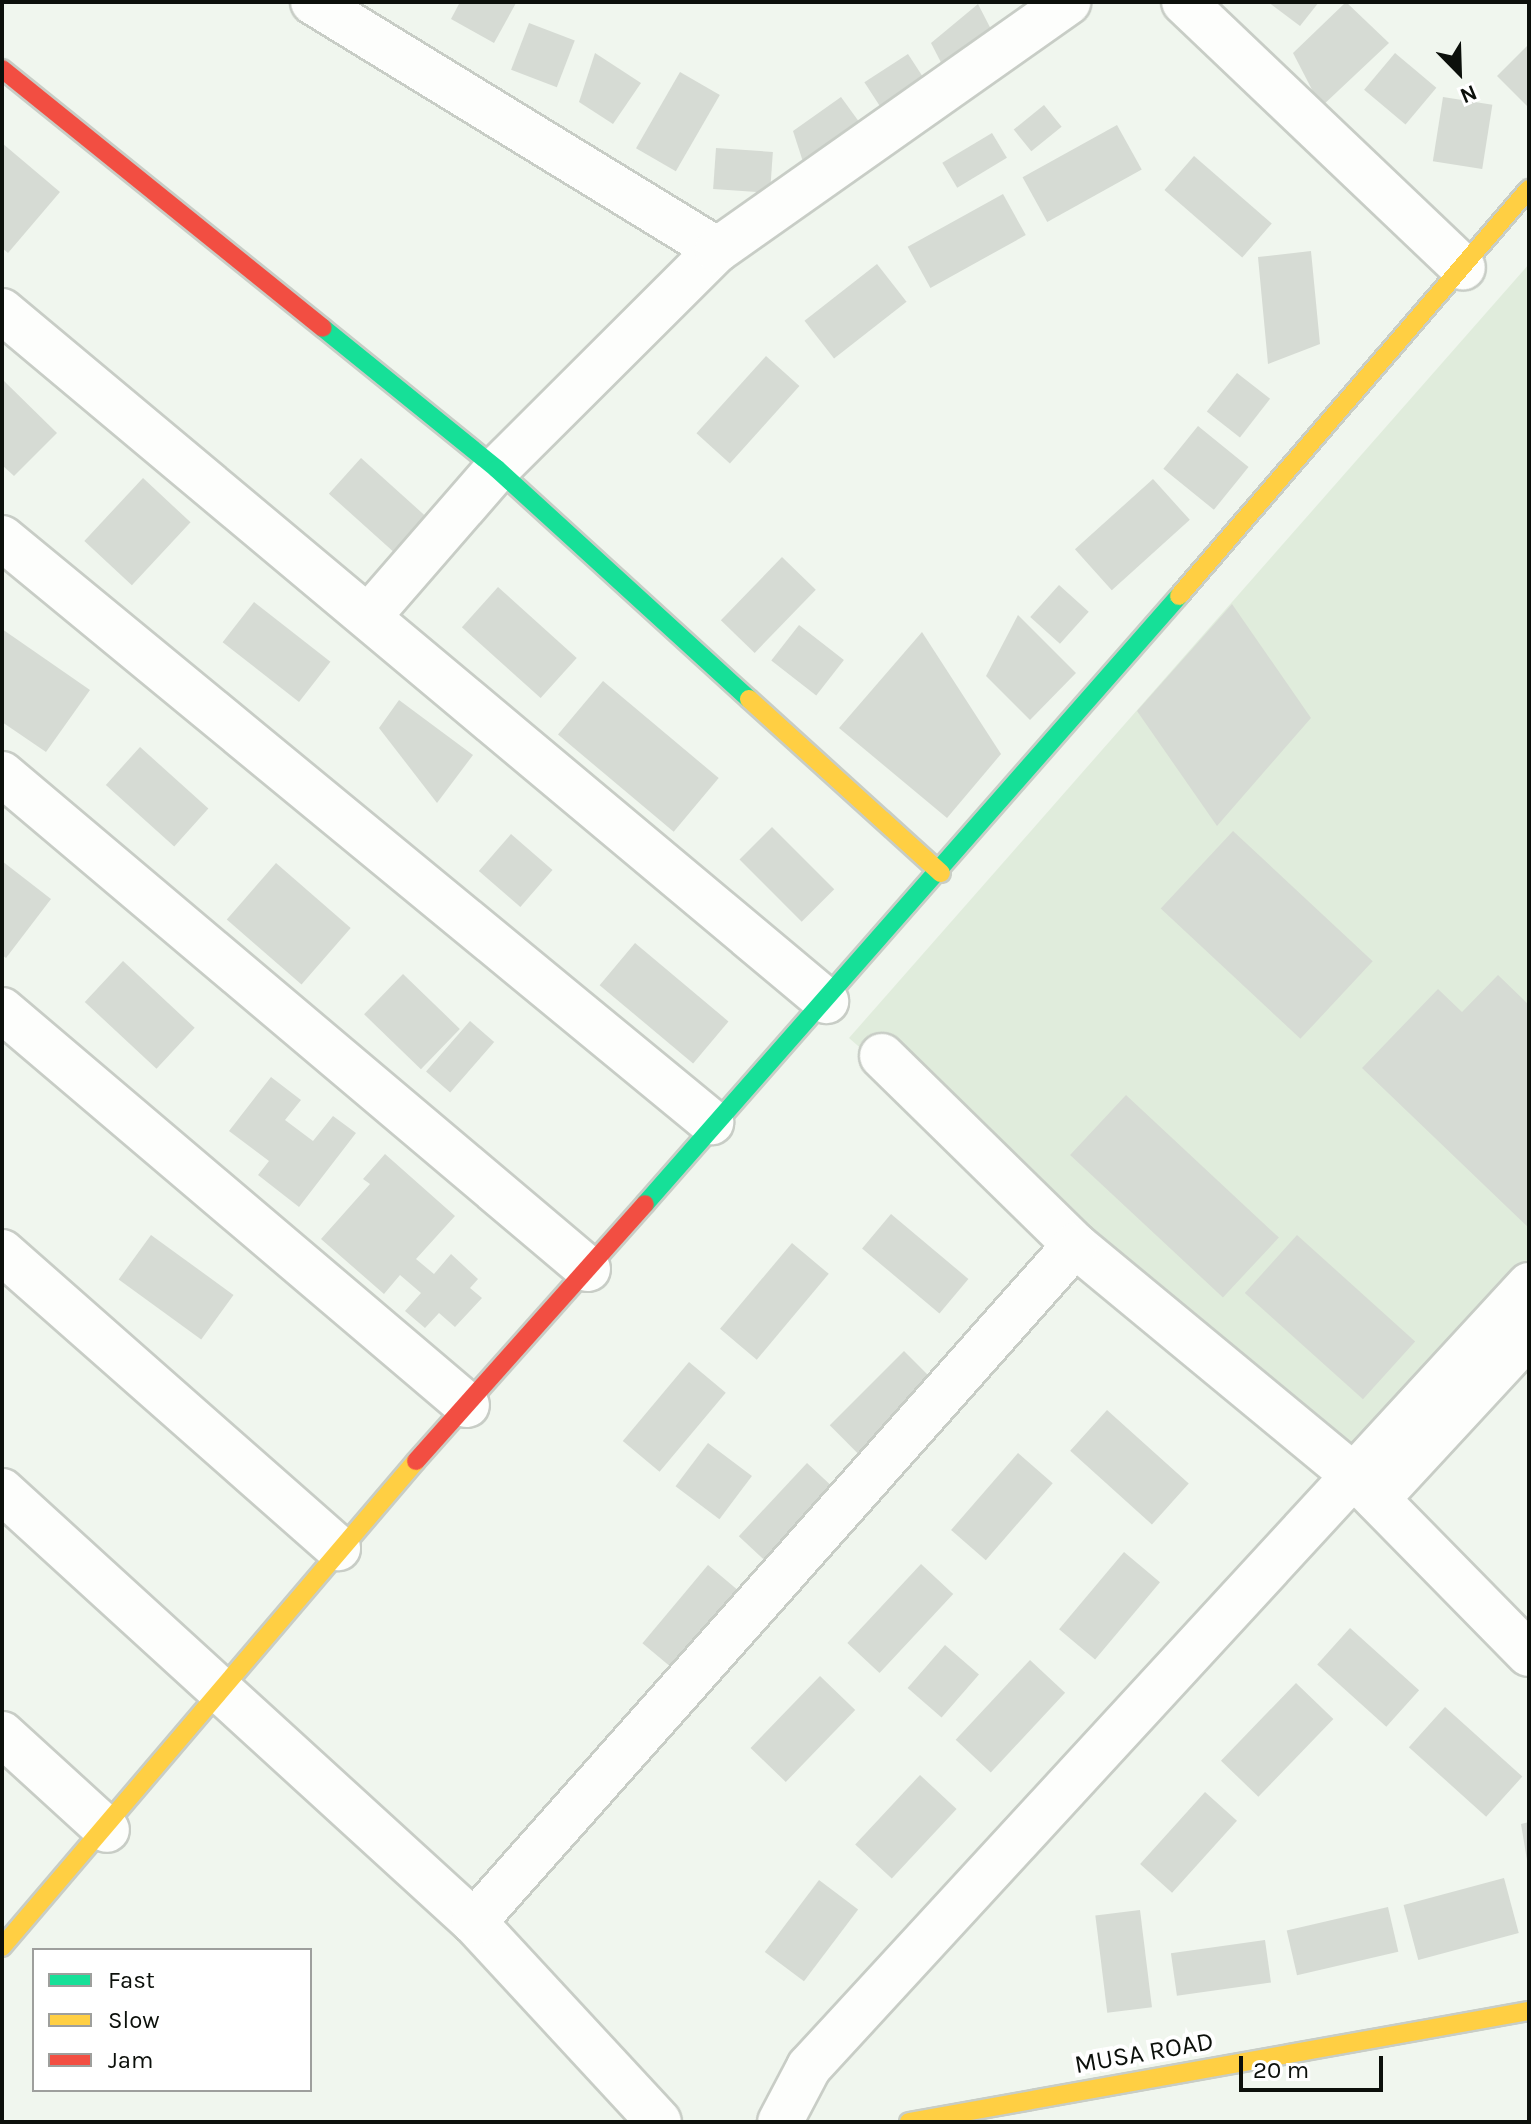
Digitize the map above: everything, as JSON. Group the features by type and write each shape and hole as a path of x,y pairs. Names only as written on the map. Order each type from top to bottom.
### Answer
{"street":[{"path":"313,2 717,250"},
{"path":"369,616 497,469 717,250 1068,2"},
{"path":"1184,2 1463,268"},
{"path":"2,69 497,469 941,873"},
{"path":"2,1947 107,1830 225,1690 338,1548 588,1269 711,1122 941,873 1529,189"},
{"path":"2,311 826,1001"},
{"path":"2,538 711,1122"},
{"path":"2,774 588,1269"},
{"path":"2,1010 467,1405"},
{"path":"882,1056 1075,1245 1365,1487 1529,1654"},
{"path":"474,1922 1075,1245"},
{"path":"2,1252 338,1548"},
{"path":"1365,1487 1529,1285"},
{"path":"780,2122 809,2067 1365,1487 1529,1335"},
{"path":"2,1491 225,1690 474,1922 659,2122"},
{"path":"2,1734 107,1830"},
{"name":"MUSA ROAD","path":"909,2122 1529,2011"}],"shaded area":[{"path":"1529,264 1529,1316 1361,1487 849,1038"}],"building":[{"path":"460,2 516,3 494,43 451,19"},
{"path":"1268,2 1319,2 1300,26"},
{"path":"1346,2 1389,43 1321,107 1293,53"},
{"path":"978,4 995,37 949,78 931,43"},
{"path":"529,23 575,41 557,87 511,70"},
{"path":"1529,44 1529,108 1497,76"},
{"path":"595,53 641,83 613,124 579,102"},
{"path":"1395,53 1436,88 1406,124 1364,90"},
{"path":"908,54 930,88 886,116 864,82"},
{"path":"680,72 720,95 676,171 636,148"},
{"path":"841,97 865,130 806,171 793,131"},
{"path":"1443,97 1492,105 1482,169 1433,161"},
{"path":"1044,105 1062,127 1031,151 1014,130"},
{"path":"1117,125 1142,170 1047,222 1023,177"},
{"path":"992,133 1007,158 957,188 942,163"},
{"path":"2,143 60,192 8,253 2,248"},
{"path":"716,148 773,152 770,193 713,189"},
{"path":"1194,156 1272,224 1242,258 1164,190"},
{"path":"1003,194 1026,235 930,288 908,247"},
{"path":"1311,251 1320,344 1268,364 1258,257"},
{"path":"877,264 907,302 834,358 805,321"},
{"path":"766,356 799,386 730,463 696,433"},
{"path":"1237,373 1270,399 1240,437 1207,412"},
{"path":"2,379 57,433 14,476 2,465"},
{"path":"1198,426 1249,467 1214,510 1163,469"},
{"path":"361,458 433,523 401,559 329,494"},
{"path":"143,478 191,522 132,585 84,541"},
{"path":"1153,479 1190,520 1112,590 1075,549"},
{"path":"782,557 816,590 755,653 721,620"},
{"path":"1059,585 1089,612 1060,644 1030,617"},
{"path":"498,587 577,658 541,698 462,627"},
{"path":"254,602 330,662 299,702 223,642"},
{"path":"1232,604 1311,718 1217,826 1137,711"},
{"path":"1018,615 1076,673 1030,720 986,676"},
{"path":"799,625 844,660 816,696 771,660"},
{"path":"2,629 90,690 46,752 2,722"},
{"path":"922,632 1001,754 947,818 839,728"},
{"path":"603,681 719,778 674,832 558,735"},
{"path":"399,700 473,755 437,803 379,728"},
{"path":"140,747 208,809 174,846 106,785"},
{"path":"772,827 834,889 802,922 739,860"},
{"path":"1233,831 1373,961 1300,1039 1161,909"},
{"path":"511,834 553,870 520,907 479,871"},
{"path":"2,861 51,899 6,958 2,955"},
{"path":"276,863 351,928 302,985 227,920"},
{"path":"635,943 728,1021 693,1064 600,985"},
{"path":"123,961 195,1028 156,1069 85,1002"},
{"path":"403,974 460,1029 421,1069 364,1014"},
{"path":"1498,975 1529,1005 1529,1228 1362,1068 1438,989 1462,1012"},
{"path":"470,1021 494,1042 450,1093 426,1072"},
{"path":"271,1077 301,1100 285,1120 313,1141 333,1116 356,1133 299,1207 258,1175 269,1161 229,1131"},
{"path":"1126,1095 1279,1238 1223,1298 1070,1155"},
{"path":"385,1154 455,1216 416,1259 434,1274 451,1254 478,1279 470,1288 482,1298 455,1327 439,1313 425,1328 405,1311 421,1293 400,1275 384,1294 321,1239 370,1184 363,1179"},
{"path":"891,1214 968,1279 939,1313 862,1248"},
{"path":"151,1235 234,1295 201,1339 119,1279"},
{"path":"1297,1235 1415,1341 1363,1399 1245,1293"},
{"path":"792,1243 829,1274 757,1360 720,1329"},
{"path":"904,1351 938,1385 864,1459 830,1425"},
{"path":"689,1362 726,1393 660,1472 623,1441"},
{"path":"1107,1410 1189,1484 1152,1524 1070,1451"},
{"path":"708,1443 752,1476 719,1519 676,1486"},
{"path":"1018,1453 1053,1483 986,1560 951,1530"},
{"path":"807,1463 839,1493 771,1566 739,1536"},
{"path":"1124,1552 1160,1582 1095,1660 1059,1629"},
{"path":"921,1564 953,1594 880,1673 847,1643"},
{"path":"708,1565 741,1593 675,1671 642,1643"},
{"path":"1350,1628 1419,1690 1386,1727 1317,1664"},
{"path":"945,1645 979,1675 942,1718 908,1688"},
{"path":"1030,1660 1065,1693 991,1772 956,1740"},
{"path":"820,1676 855,1710 786,1782 751,1748"},
{"path":"1296,1683 1333,1719 1258,1797 1221,1761"},
{"path":"1445,1707 1522,1777 1486,1817 1409,1747"},
{"path":"920,1775 957,1809 892,1879 855,1844"},
{"path":"1205,1792 1237,1821 1172,1893 1140,1864"},
{"path":"1529,1822 1529,1860 1527,1860 1521,1824"},
{"path":"1504,1878 1519,1933 1418,1960 1404,1905"},
{"path":"819,1880 858,1909 804,1981 765,1952"},
{"path":"1388,1907 1398,1952 1297,1975 1287,1930"},
{"path":"1140,1910 1152,2007 1107,2013 1095,1915"},
{"path":"1265,1940 1271,1983 1177,1996 1171,1953"}],"traffic: fast":[{"path":"323,328 497,469 749,699"},
{"path":"645,1204 1179,596"}],"traffic: slow":[{"path":"1179,596 1529,189"},
{"path":"749,699 941,873"},
{"path":"2,1947 416,1461"},
{"path":"909,2122 1529,2011"}],"traffic: jam":[{"path":"2,69 323,328"},
{"path":"416,1461 645,1204"}]}
